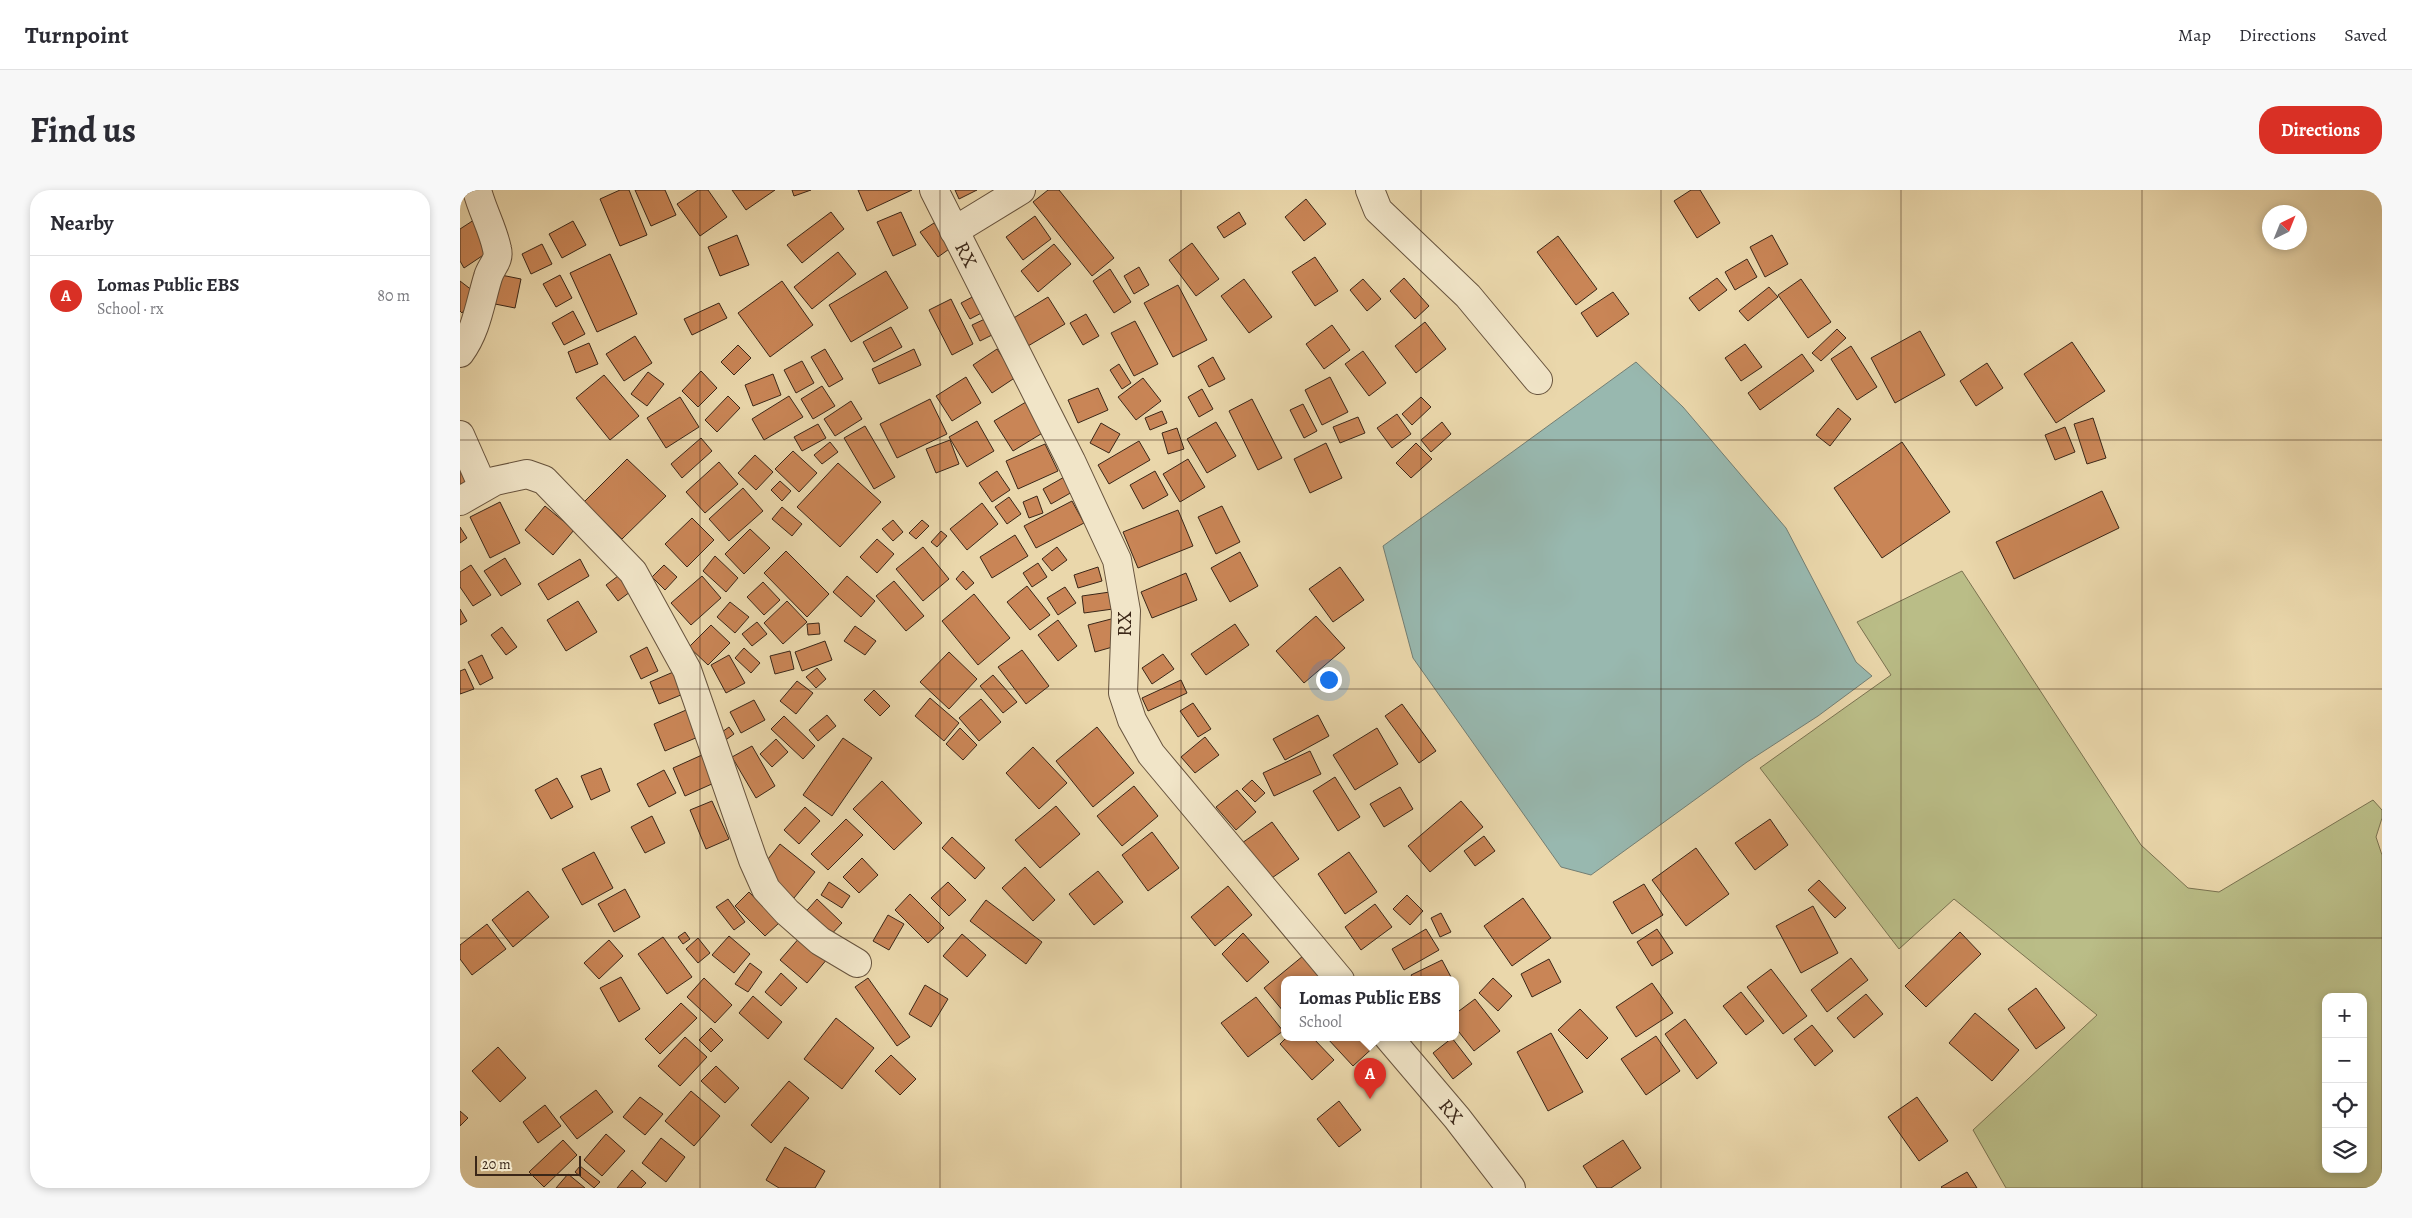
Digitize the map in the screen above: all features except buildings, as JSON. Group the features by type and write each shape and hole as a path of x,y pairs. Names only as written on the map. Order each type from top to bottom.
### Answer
{"street":[{"path":"460,353 473,330 489,274 497,263 498,250 482,210 477,190"},
{"name":"RX","path":"934,190 1072,461 1117,560 1126,611 1123,693 1132,720 1157,761 1337,976"},
{"name":"RX","path":"954,231 1021,190"},
{"path":"1370,190 1378,210 1468,296 1538,380"},
{"path":"460,435 483,487"},
{"path":"460,501 495,481 527,474 544,480 633,572 687,670 754,860 766,888 820,941 857,963"},
{"name":"RX","path":"1392,1041 1457,1118 1511,1188"}],"green space":[{"path":"1962,571 2141,845 2188,888 2219,892 2373,800 2382,810 2382,818 2376,837 2382,855 2382,1188 2006,1188 1973,1130 2097,1015 1954,899 1899,949 1760,768 1891,675 1857,622"}],"water":[{"path":"1636,362 1683,407 1786,528 1856,662 1872,676 1818,716 1747,762 1591,875 1561,867 1413,658 1383,546"}],"place":[{"name":"Lomas Public EBS","path":"1370,1099"}]}
